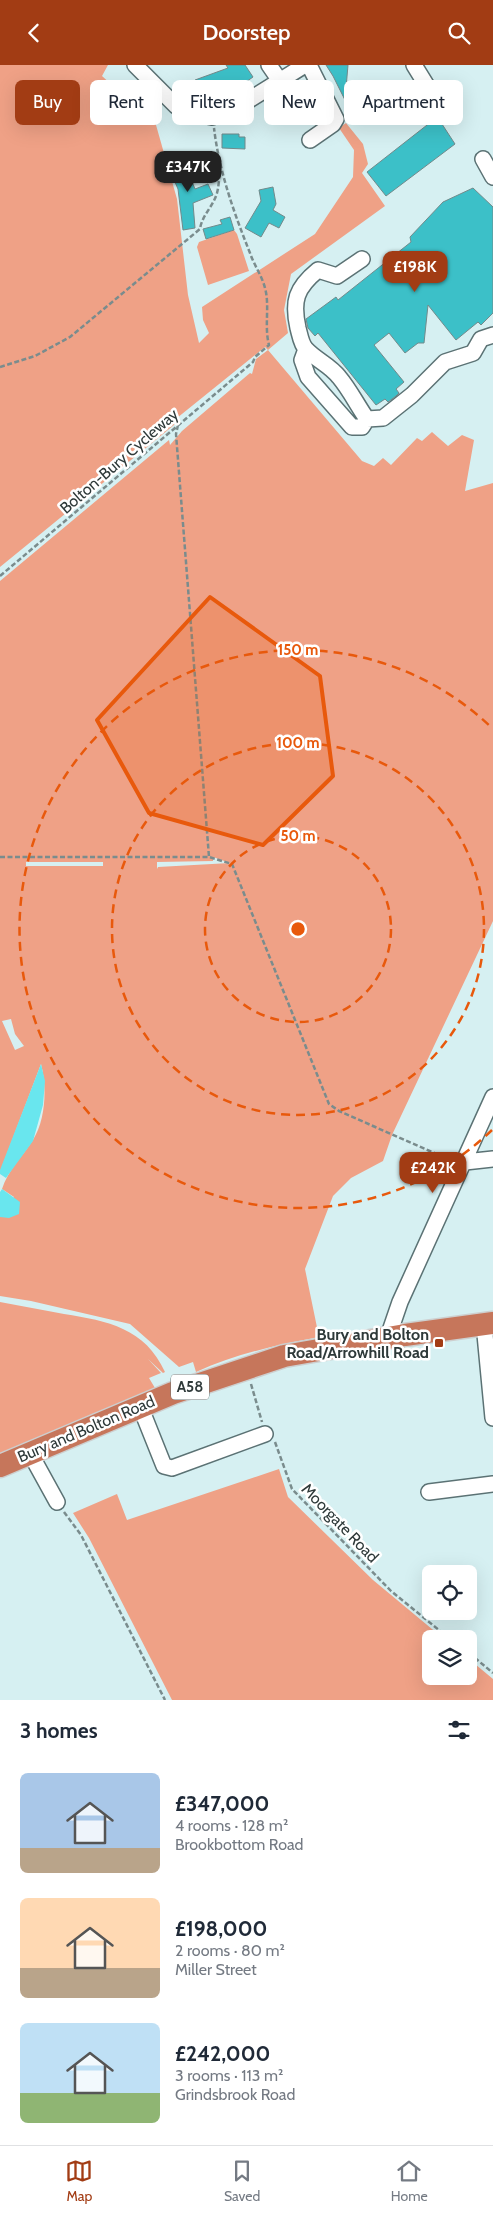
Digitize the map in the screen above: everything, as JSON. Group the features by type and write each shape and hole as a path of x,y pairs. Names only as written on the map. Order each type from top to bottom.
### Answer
{"highway":[{"name":"Bury and Bolton Road","path":"0,1466 140,1406 246,1367 318,1349 488,1323"}],"street":[{"path":"135,65 172,102"},
{"path":"269,65 279,80"},
{"path":"282,80 305,65"},
{"path":"309,65 336,119 333,124 310,140"},
{"path":"414,65 423,80"},
{"path":"483,159 493,177"},
{"path":"362,259 337,276 318,270 305,281 298,291 294,310 301,341 306,349 324,362 338,376 367,419"},
{"path":"367,419 383,418 412,395 445,362 472,353 487,337"},
{"path":"306,349 302,359 308,377 352,427 362,427 367,419"},
{"path":"388,1337 400,1302 493,1097"},
{"path":"464,1164 493,1159"},
{"path":"488,1323 493,1418"},
{"path":"140,1406 164,1466 172,1468 265,1434"},
{"path":"30,1453 57,1502"},
{"path":"430,1491 493,1484"}],"path":[{"path":"0,367 35,356 70,337 200,229 202,218 210,208 217,193 220,168 213,125"},
{"name":"Bolton-Bury Cycleway","path":"0,576 142,458 253,362 268,345 265,324 267,297 220,168"},
{"path":"178,425 176,434 209,857"},
{"path":"0,857 209,857 232,863 329,1104 339,1111 464,1164"},
{"name":"Moorgate Road","path":"246,1367 265,1434 274,1440 292,1489 391,1591 439,1630"},
{"path":"57,1502 81,1535 165,1700"},
{"path":"477,1660 493,1673"}],"highlighted area":[{"path":"210,597 320,676 333,776 263,845 149,813 97,720"}],"shaded area":[{"path":"0,65 108,65 102,76 106,80 90,80 90,125 156,125 177,199 188,295 199,343 209,333 203,320 202,307 315,234 353,177 354,150 339,128 344,124 348,125 363,144 368,164 362,173 385,206 291,274 284,310 288,333 268,350 265,347 177,418 174,425 0,567"},
{"path":"234,230 249,271 208,285 197,247 199,242"},
{"path":"268,350 362,461 374,466 383,458 391,465 417,438 422,441 432,432 448,446 462,435 474,440 465,491 493,483 493,921 392,1135 383,1161 351,1178 333,1196 305,1269 319,1337 256,1351 196,1372 193,1362 179,1367 130,1324 31,1301 0,1296 0,1217 14,1197 2,1189 37,1132 41,1123 45,1093 41,1064 0,1172 0,581 169,440 170,445 182,431 250,373 252,374 256,359","holes":["213,857 230,863 158,867 157,869 157,862 213,861","26,862 103,862 103,866 26,866","11,1019 15,1034 24,1046 15,1050 2,1021"]},
{"path":"0,1302 96,1320 124,1329 147,1345 157,1357 165,1372 163,1373 148,1359 161,1373 149,1378 155,1388 0,1454"},
{"path":"279,1469 288,1497 373,1580 433,1630 422,1630 422,1685 477,1685 477,1666 493,1679 493,1700 172,1700 89,1538 73,1513 117,1494 127,1520"}],"water":[{"path":"41,1064 45,1081 43,1105 33,1141 6,1178 0,1174 0,1170"},
{"path":"2,1189 20,1202 19,1214 9,1218 0,1217 0,1192"}],"building":[{"path":"226,65 245,65 253,77 249,80 195,80 228,68"},
{"path":"326,65 348,65 347,80 344,80 344,98"},
{"path":"427,125 443,125 455,144 386,196 367,172"},
{"path":"222,134 239,134 239,137 245,137 245,149 222,148"},
{"path":"183,160 195,189 208,184 213,195 193,203 195,228 183,230 178,189 168,166"},
{"path":"273,187 276,204 273,210 285,217 279,228 269,223 261,237 245,228 261,201 259,190"},
{"path":"473,188 493,207 493,313 481,325 478,322 456,340 428,305 424,343 418,343 405,353 389,333 374,345 404,382 396,389 399,393 396,396 388,402 385,399 376,405 318,333 315,336 308,328 306,319 336,297 338,300 411,242 410,237 443,202"},
{"path":"230,217 234,230 206,239 203,229 222,224 220,220"}],"place":[{"name":"Bury and Bolton Road/Arrowhill Road","path":"439,1343"}]}
